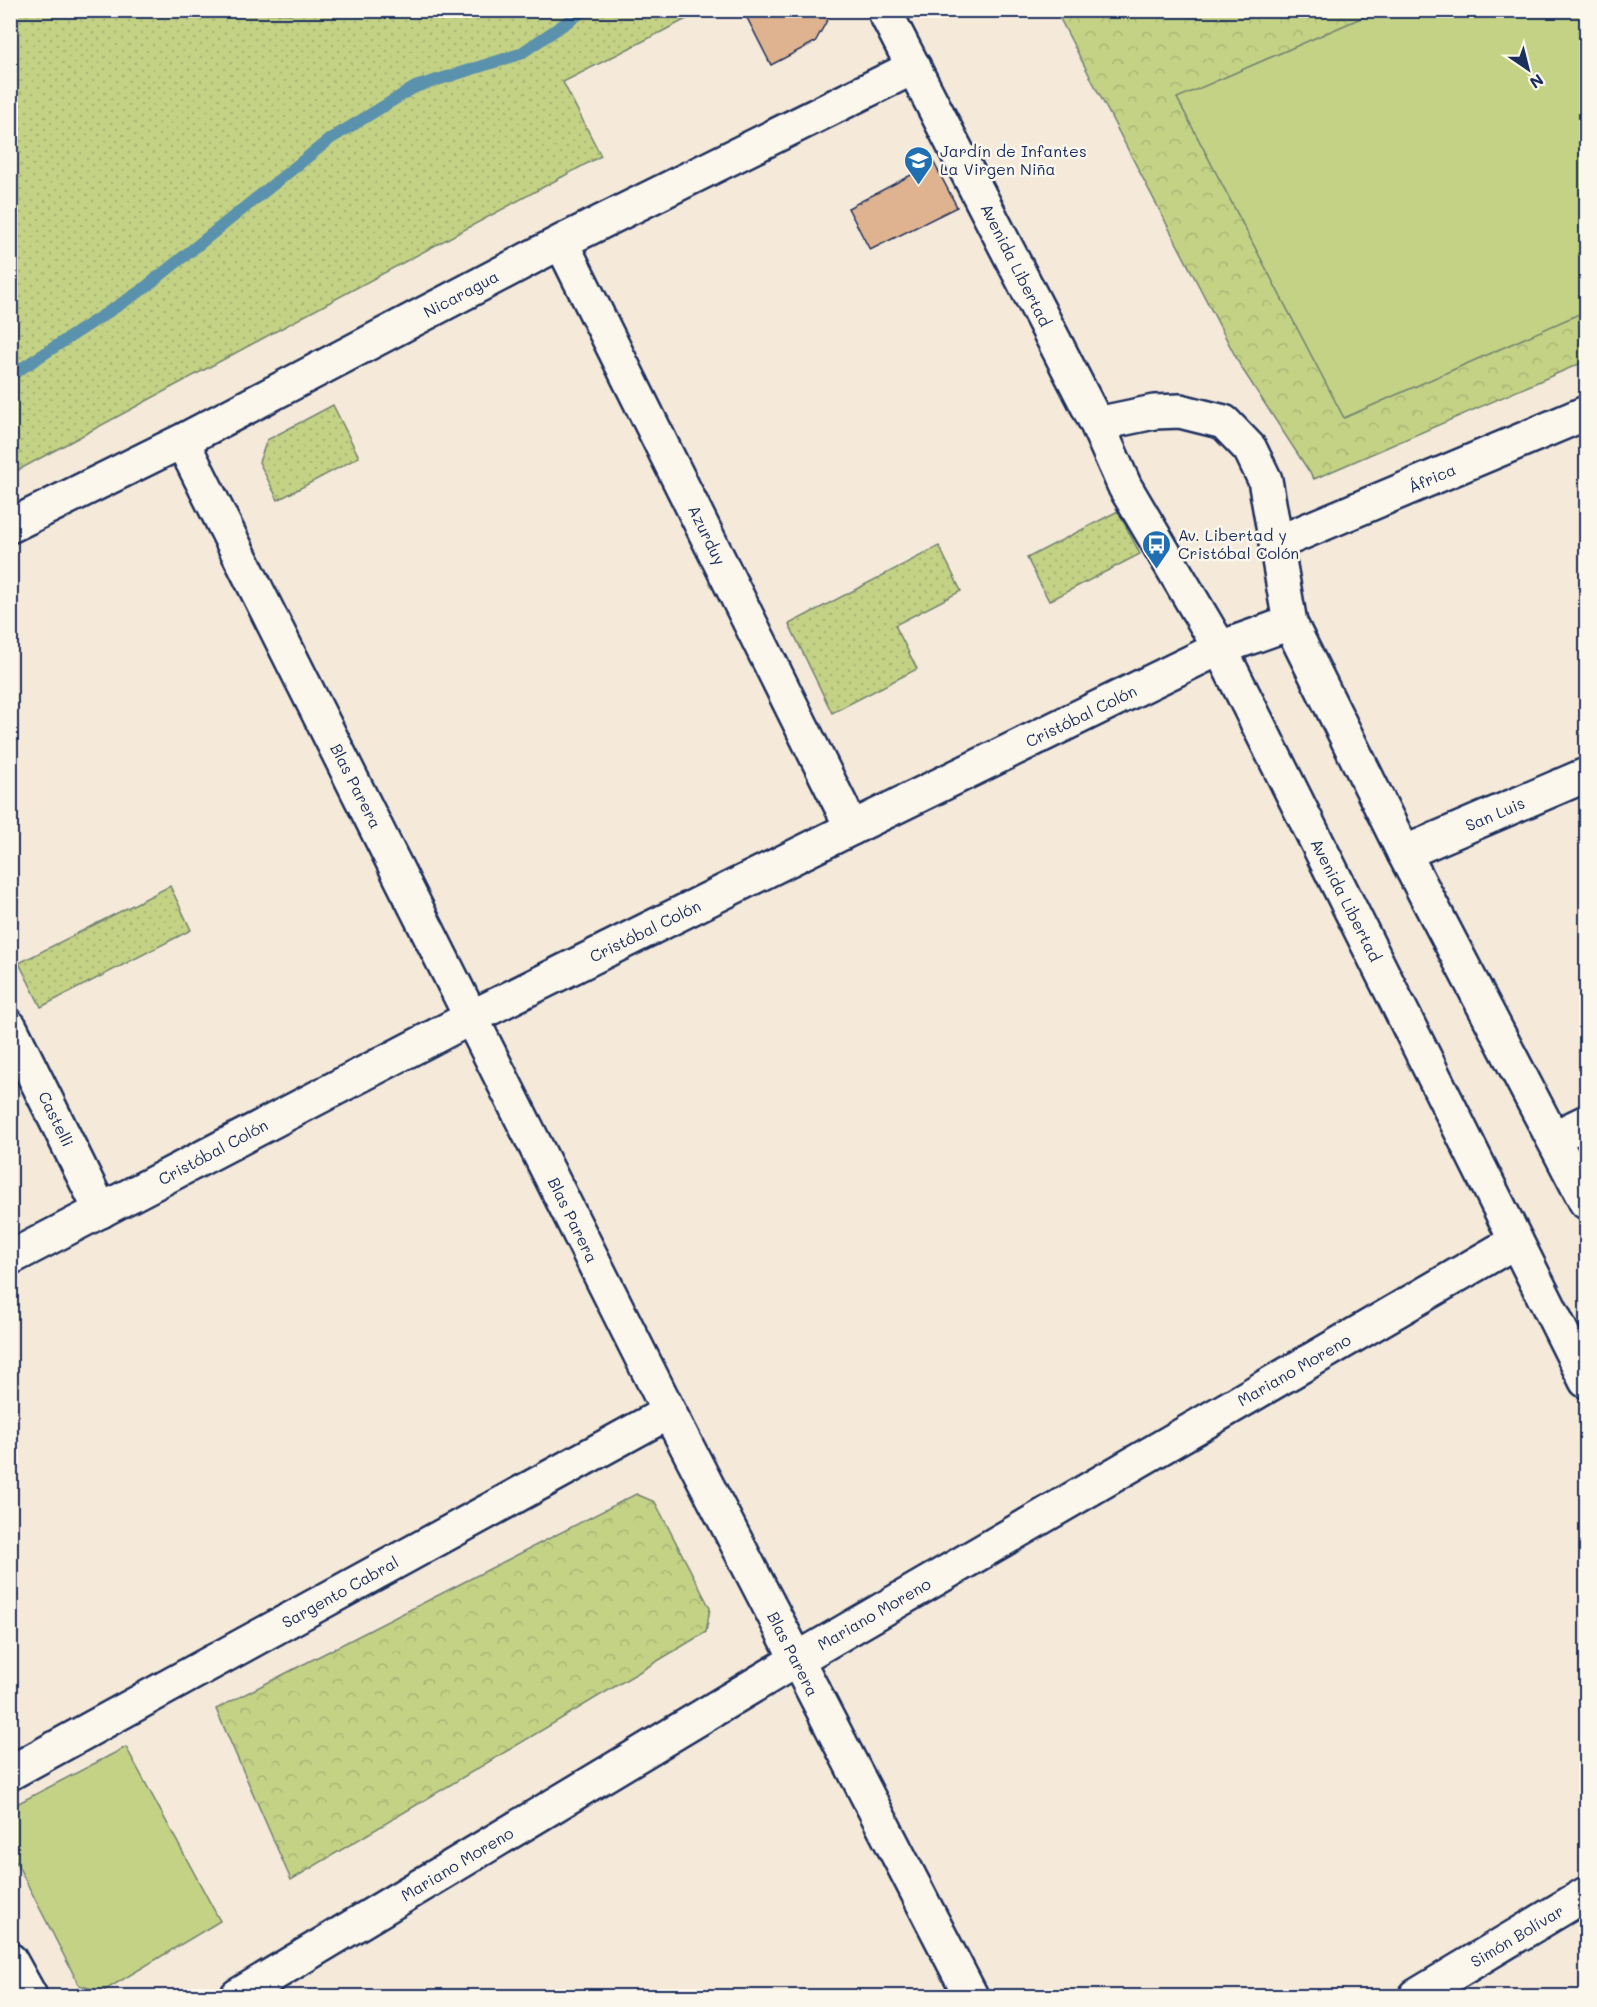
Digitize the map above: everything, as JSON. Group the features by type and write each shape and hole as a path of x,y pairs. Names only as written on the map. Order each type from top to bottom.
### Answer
{"street":[{"name":"Avenida Libertad","path":"885,10 1097,424 1125,486 1220,648 1587,1381"},
{"name":"Nicaragua","path":"10,526 182,441 561,242 914,66"},
{"name":"Azurduy","path":"561,242 852,828"},
{"path":"1097,424 1154,412 1180,411 1224,422 1250,449 1265,480 1290,624 1404,853 1587,1202"},
{"name":"África","path":"1277,543 1587,413"},
{"name":"Blas Parera","path":"182,441 669,1412 972,1996"},
{"name":"Cristóbal Colón","path":"10,1258 472,1017 852,828 1220,648 1290,624"},
{"name":"San Luis","path":"1404,853 1587,775"},
{"name":"Castelli","path":"10,1027 101,1211"},
{"path":"1553,1138 1587,1122"},
{"name":"Mariano Moreno","path":"237,1996 796,1660 1516,1241"},
{"name":"Sargento Cabral","path":"10,1773 669,1412"},
{"name":"Simón Bolívar","path":"1416,1996 1587,1894"},
{"path":"10,1960 30,1996"}],"green space":[{"path":"202,10 293,14 300,10 702,11 563,82 601,156 11,474 11,11"},
{"path":"1056,11 1586,11 1586,361 1314,479 1241,367"},
{"path":"1377,11 1586,11 1586,311 1344,418 1177,98"},
{"path":"333,405 359,457 278,500 259,462 267,440"},
{"path":"1118,511 1140,554 1049,601 1027,558"},
{"path":"939,546 961,591 895,625 917,669 832,713 789,624"},
{"path":"170,886 191,930 41,1007 19,963"},
{"path":"636,1494 655,1502 710,1608 706,1632 291,1880 216,1709"},
{"path":"126,1747 220,1921 102,1992 79,1985 11,1852 11,1807"}],"building":[{"path":"743,10 826,10 829,17 815,42 771,65"},
{"name":"Jardín de Infantes La Virgen Niña","path":"934,163 957,207 870,250 848,208"}],"waterway":[{"path":"10,376 142,290 330,139 415,87 520,54 585,10"}],"place":[{"name":"Jardín de Infantes La Virgen Niña","path":"919,186"},
{"name":"Av. Libertad y Cristóbal Colón","path":"1157,570"}]}
